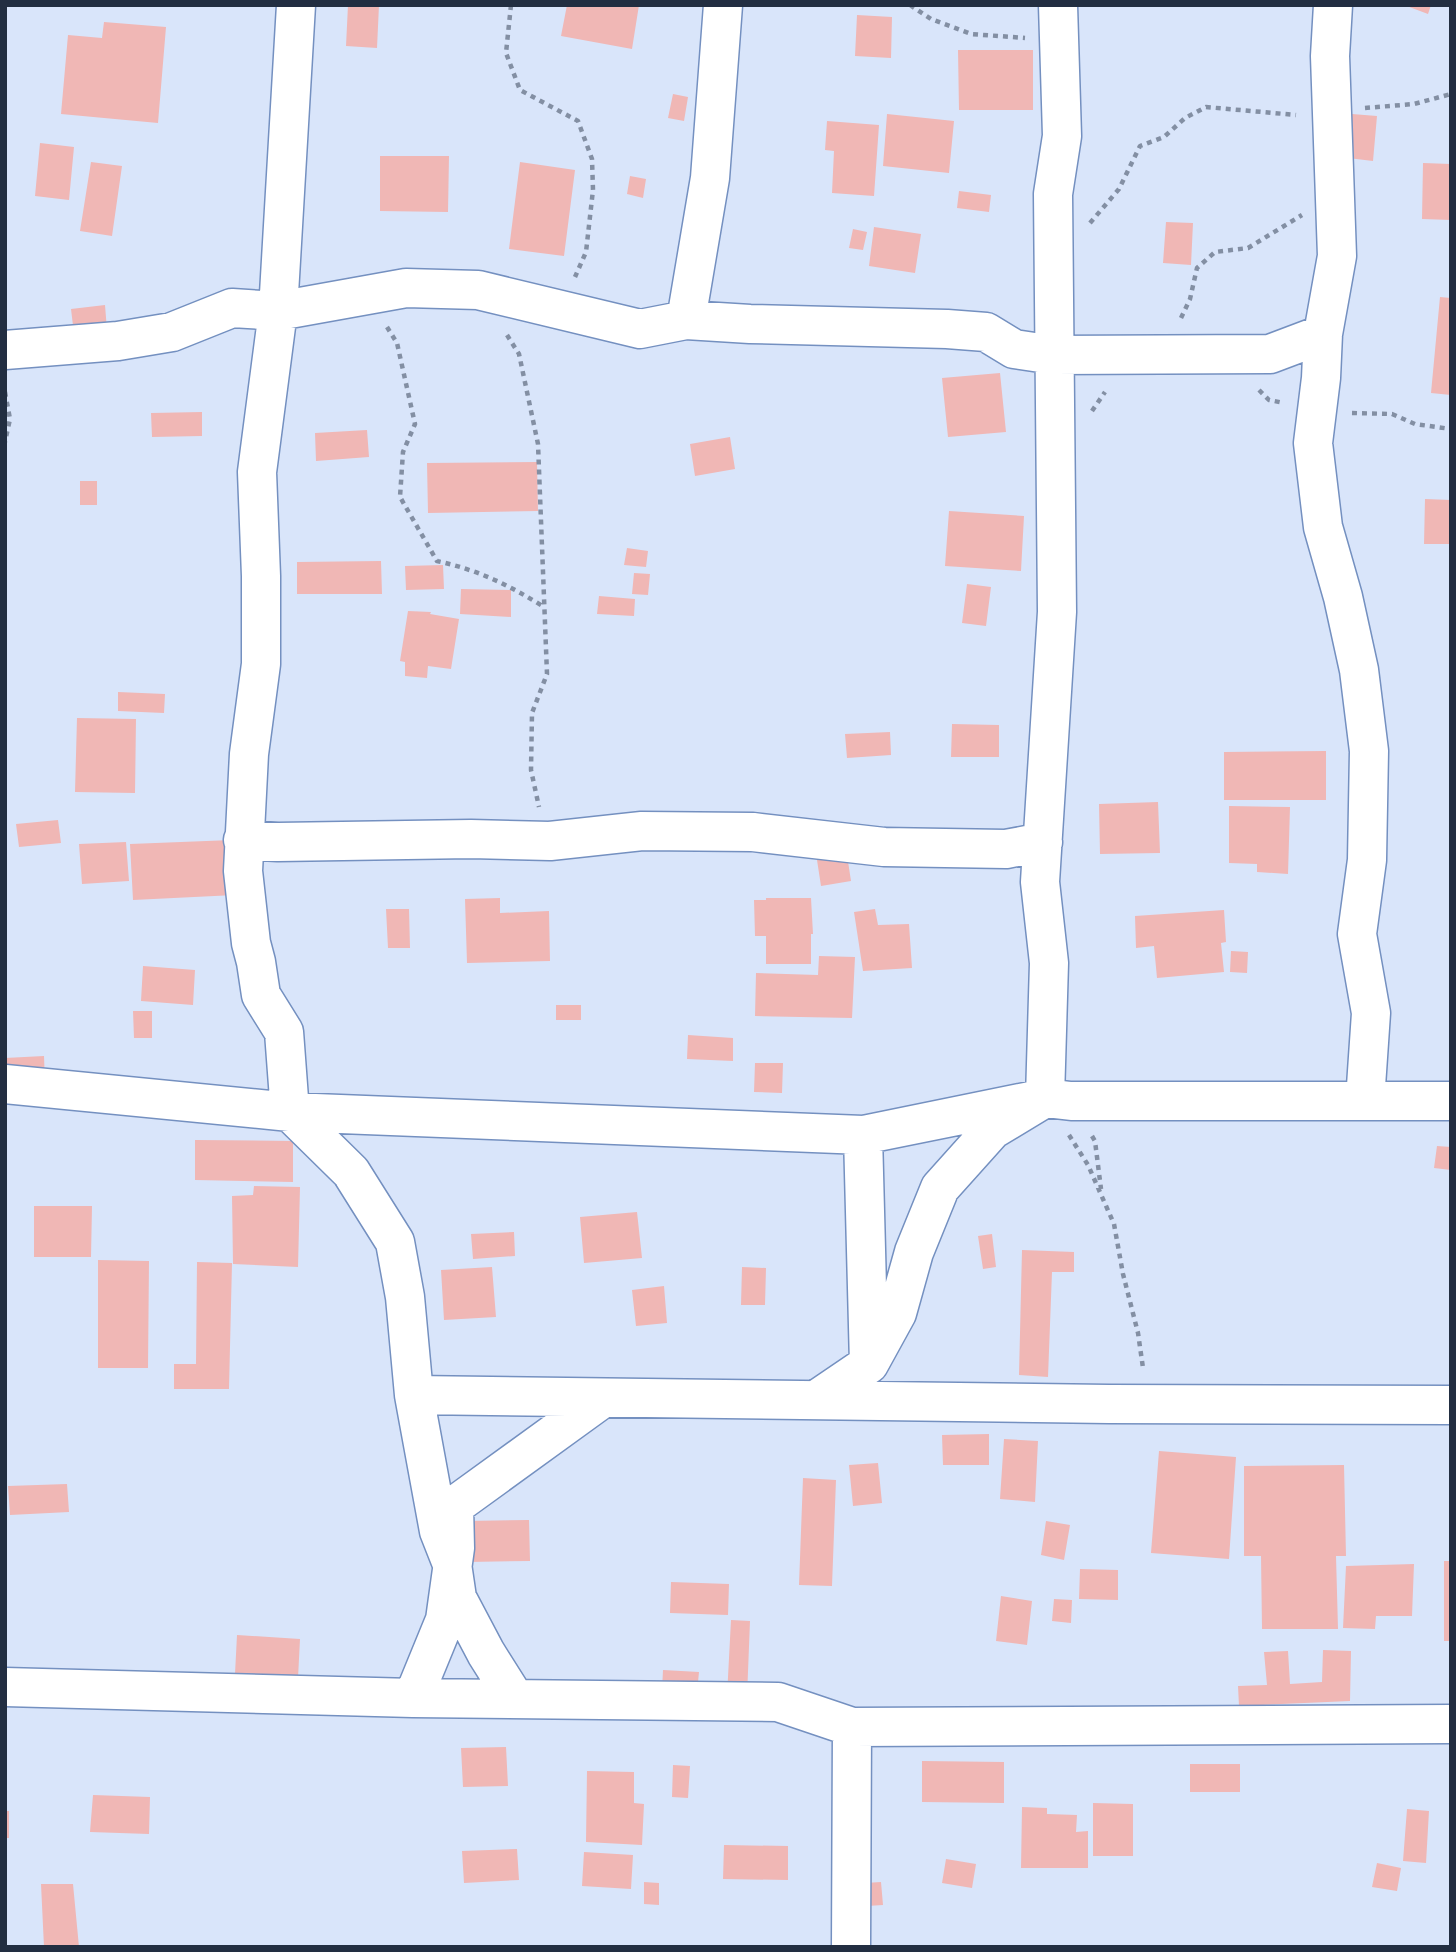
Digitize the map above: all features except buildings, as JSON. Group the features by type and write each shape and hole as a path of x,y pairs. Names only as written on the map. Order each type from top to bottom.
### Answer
{"street":[{"path":"296,5 278,311 257,472 261,664 249,754 243,840 243,871 251,943 261,995 284,1032 290,1112 351,1172 395,1242 405,1297 414,1395 439,1531 452,1564 457,1598 486,1653 515,1699"},
{"path":"687,320 710,178 723,5"},
{"path":"1333,5 1330,56 1337,257 1323,334 1313,443 1323,527 1343,597 1359,670 1369,751 1367,860 1357,934 1371,1013 1365,1101"},
{"path":"1048,1102 1049,963 1040,882 1057,612 1053,194 1062,136 1058,23"},
{"path":"5,350 118,341 173,332 232,308 278,311 406,288 478,290 640,329 687,320 986,332 1014,349 1054,355 1270,354 1323,334"},
{"path":"243,840 546,841 642,831 753,832 884,847 1006,849 1043,842"},
{"path":"5,1084 290,1112 863,1135 1048,1102 1451,1101"},
{"path":"869,1382 897,1313 915,1252 940,1188 992,1130 1048,1102"},
{"path":"863,1135 869,1382"},
{"path":"414,1395 816,1400 869,1382 1148,1404 1451,1405"},
{"path":"413,1698 445,1620 452,1564 454,1506 603,1398"},
{"path":"5,1687 413,1698 778,1702 852,1727 1451,1724"},
{"path":"851,1947 852,1727"}],"path":[{"path":"511,5 506,53 520,90 578,121 592,159 593,190 586,252 570,289 556,309"},
{"path":"911,5 932,19 971,34 1058,23"},
{"path":"1053,261 1119,189 1140,146 1164,137 1185,118 1206,107 1332,118 1346,110 1414,104 1451,94"},
{"path":"1150,354 1176,326 1190,299 1197,268 1215,252 1248,248 1313,208 1334,187"},
{"path":"478,290 519,354 538,443 547,674 532,713 531,770 546,841"},
{"path":"369,296 397,343 415,424 403,452 400,497 419,533 437,561 470,569 514,589 544,608"},
{"path":"1055,448 1083,426 1107,389"},
{"path":"5,392 10,419 5,442"},
{"path":"1048,1102 1095,1141 1102,1193"},
{"path":"1048,1102 1088,1165 1114,1224 1123,1275 1138,1333 1148,1404"}]}
